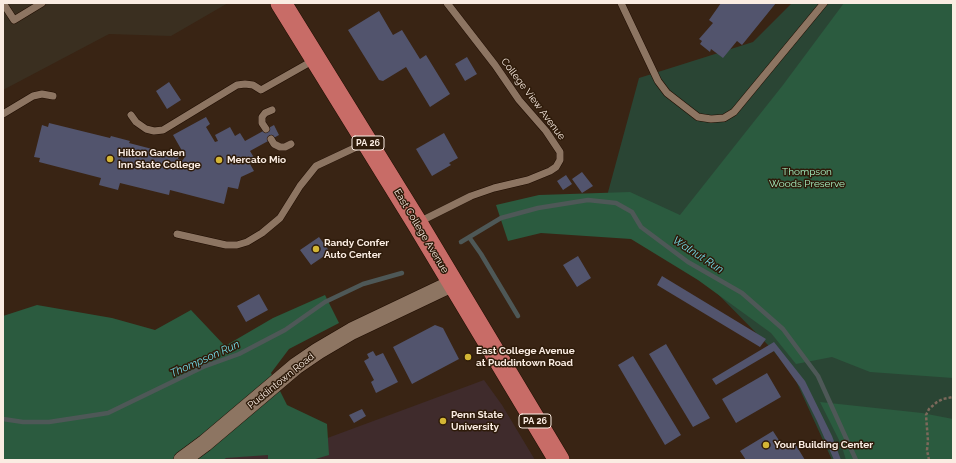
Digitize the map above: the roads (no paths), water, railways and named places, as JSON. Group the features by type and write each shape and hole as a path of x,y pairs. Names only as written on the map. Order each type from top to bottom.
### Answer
{"main road":[{"name":"East College Avenue","path":"281,3 417,223 559,460"}],"street":[{"name":"Puddintown Road","path":"182,460 296,366 318,351 352,331 453,283"}],"lane":[{"path":"3,3 14,20 42,3"},
{"name":"College View Avenue","path":"417,223 471,196 494,188 528,180 550,171 556,167 560,160 560,152 546,131 519,100 495,65 447,3"},
{"path":"621,3 658,81 667,93 698,117 711,119 724,118 734,112 824,3"},
{"path":"131,115 136,122 146,129 154,131 163,130 238,85 245,84 261,90 316,59"},
{"path":"3,114 33,96 42,94 53,96"},
{"path":"266,129 262,123 262,118 265,113 272,110"},
{"path":"271,139 274,144 280,147 285,147 291,144"},
{"path":"177,234 226,245 237,245 247,242 262,234 280,218 300,186 316,166 367,142"}],"waterway":[{"name":"Walnut Run","path":"461,242 501,218 538,208 588,200 616,203 632,212 641,227 688,262 742,293 783,329 818,376 856,460"},
{"path":"469,237 481,254 518,316"},
{"name":"Thompson Run","path":"3,419 23,422 49,422 108,413 203,367 239,354 285,330 325,302 363,284 402,273"}],"place":[{"name":"Hilton Garden Inn State College","path":"110,159"},
{"name":"Mercato Mio","path":"219,160"},
{"name":"Randy Confer Auto Center","path":"316,249"},
{"name":"East College Avenue at Puddintown Road","path":"468,357"},
{"name":"Penn State University","path":"443,421"},
{"name":"Your Building Center","path":"766,445"}],"park label":[{"name":"Thompson Woods Preserve","path":"807,178"}]}
